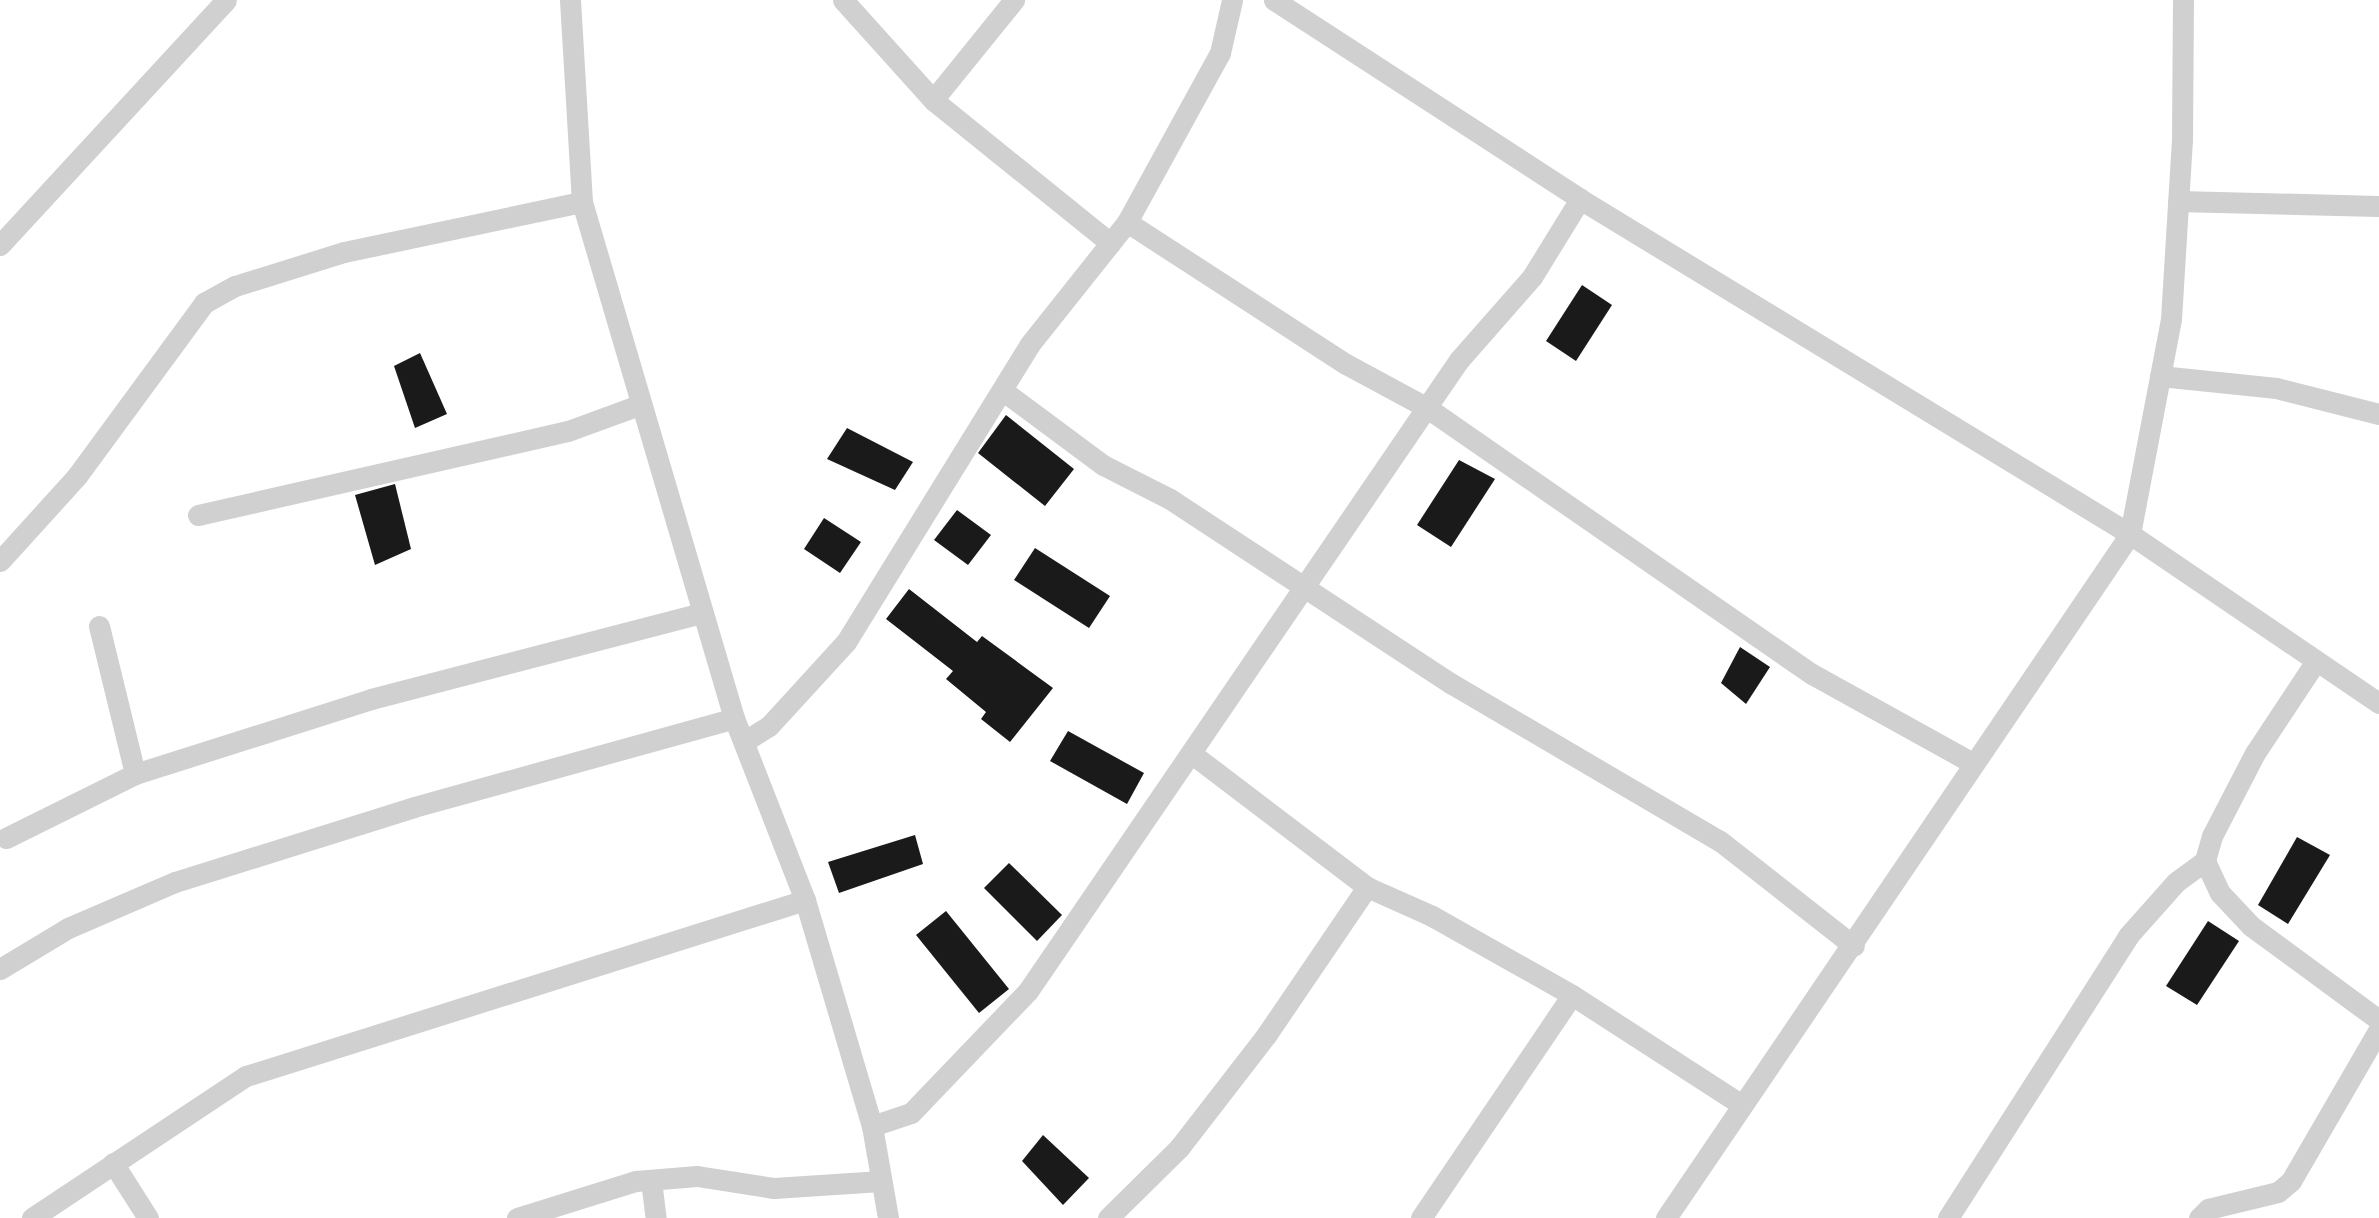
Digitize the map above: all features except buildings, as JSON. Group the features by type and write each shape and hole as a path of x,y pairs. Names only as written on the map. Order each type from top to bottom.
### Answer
{"street":[{"path":"0,245 226,0"},
{"path":"570,0 582,202 639,405 734,718 805,900 872,1126 888,1218"},
{"path":"843,0 933,100 1110,243"},
{"path":"933,100 1014,0"},
{"path":"745,741 769,726 846,642 1002,390 1127,222 1220,53 1232,0"},
{"path":"1274,0 1580,198 2130,534 2379,703"},
{"path":"1666,1218 1854,946 1971,762 2130,534 2171,319 2178,201 2183,0"},
{"path":"872,1126 911,1113 1028,990 1192,754 1426,407 1459,360 1532,277 1580,198"},
{"path":"2178,201 2379,206"},
{"path":"0,561 77,476 204,303 234,286 344,252 582,202"},
{"path":"1127,222 1346,364 1426,407 1780,654 1971,762"},
{"path":"2160,376 2276,388 2379,414"},
{"path":"1002,390 1103,465 1170,499 1305,584 1452,684 1720,841 1854,946"},
{"path":"198,515 568,431 639,405"},
{"path":"6,838 135,774 371,699 702,613"},
{"path":"99,626 135,774"},
{"path":"1948,1218 2128,936 2176,882 2205,861 2212,836 2255,753 2316,661"},
{"path":"0,969 68,928 175,882 414,807 734,718"},
{"path":"1192,754 1367,887 1432,916 1572,995 1742,1105"},
{"path":"2205,861 2220,894 2251,926 2379,1020"},
{"path":"1108,1218 1179,1148 1267,1034 1367,887"},
{"path":"32,1218 217,1092 271,1066 805,900"},
{"path":"1421,1218 1572,995"},
{"path":"2199,1218 2208,1209 2278,1192 2291,1181 2379,1029"},
{"path":"113,1163 148,1218"},
{"path":"517,1218 651,1180 697,1176 774,1188 881,1181"},
{"path":"651,1180 656,1218"}]}
